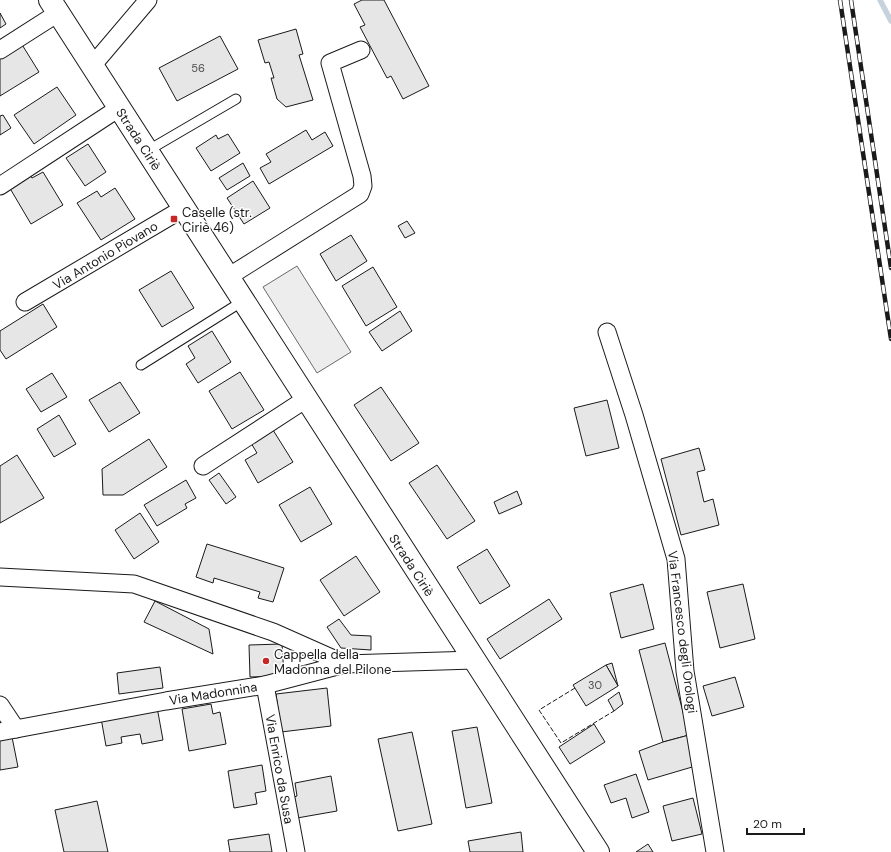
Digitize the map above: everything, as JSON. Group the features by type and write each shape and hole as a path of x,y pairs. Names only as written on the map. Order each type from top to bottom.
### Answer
{"street":[{"path":"92,66 148,0"},
{"path":"0,50 54,6"},
{"name":"Strada Ciriè","path":"54,6 598,852"},
{"path":"228,277 360,194 363,186 362,176 330,63 361,50"},
{"path":"0,186 119,108"},
{"name":"Via Antonio Piovano","path":"25,302 184,208"},
{"name":"Via Francesco degli Orologi","path":"607,332 634,415 676,559 685,671 715,852"},
{"path":"203,466 306,399"},
{"path":"0,577 134,584 273,632 345,664"},
{"name":"Via Madonnina","path":"8,730 166,701 265,685 345,664 474,660"},
{"name":"Via Enrico da Susa","path":"265,685 296,852"},
{"path":"0,705 8,730"}],"lane":[{"path":"147,151 236,99"},
{"path":"141,365 243,301"}],"shaded area":[{"path":"297,266 351,352 317,373 263,287"}],"building":[{"path":"362,0 384,0 429,86 403,99 391,76 387,78 360,27 365,25 354,4"},
{"path":"0,13 6,24 0,28"},
{"path":"296,29 303,54 299,55 313,100 286,107 277,99 271,78 274,78 269,62 265,63 258,40"},
{"path":"220,36 238,69 177,101 159,68"},
{"path":"21,43 39,72 0,96 0,55"},
{"path":"57,87 76,115 34,144 14,115"},
{"path":"3,115 11,128 0,135 0,116"},
{"path":"306,130 312,140 325,132 333,146 269,184 260,168 271,162 266,154"},
{"path":"228,134 240,153 211,171 196,148 216,135 218,139"},
{"path":"88,144 106,172 85,186 66,158"},
{"path":"243,163 250,176 227,190 219,178"},
{"path":"43,172 63,205 31,224 8,185 29,173 32,178"},
{"path":"253,181 270,208 244,224 227,198"},
{"path":"115,188 135,219 101,240 77,203 97,191 101,197"},
{"path":"407,221 415,233 405,238 398,226"},
{"path":"351,235 367,261 336,281 320,254"},
{"path":"373,267 397,307 366,326 342,286"},
{"path":"171,271 194,308 162,327 139,290"},
{"path":"43,304 57,327 6,359 0,350 0,331"},
{"path":"400,311 412,331 382,351 369,332"},
{"path":"212,331 231,362 198,383 186,364 195,358 188,346"},
{"path":"240,372 264,410 232,429 209,391"},
{"path":"52,373 67,397 41,412 26,389"},
{"path":"120,382 140,413 109,432 89,400"},
{"path":"381,387 419,443 391,461 354,405"},
{"path":"607,400 619,448 586,456 574,408"},
{"path":"59,415 76,444 54,457 37,429"},
{"path":"273,430 293,462 258,483 245,460 257,453 251,443"},
{"path":"149,439 167,467 123,495 103,495 102,469"},
{"path":"699,448 705,470 697,472 704,502 713,499 719,525 681,535 661,459"},
{"path":"17,455 44,498 0,523 0,466"},
{"path":"437,465 475,521 447,539 409,483"},
{"path":"219,473 236,497 226,504 209,480"},
{"path":"186,480 196,498 185,504 187,508 157,526 144,505"},
{"path":"310,487 332,524 301,542 279,505"},
{"path":"517,491 522,504 499,514 494,502"},
{"path":"140,513 159,542 134,559 115,530"},
{"path":"207,544 284,568 273,602 258,598 260,592 214,578 213,583 196,577"},
{"path":"487,549 510,586 480,604 457,567"},
{"path":"356,556 380,592 344,616 320,580"},
{"path":"643,584 654,629 621,638 610,593"},
{"path":"743,584 755,639 720,648 707,592"},
{"path":"549,599 562,619 500,659 487,639"},
{"path":"155,601 209,629 213,654 144,622"},
{"path":"339,619 351,635 371,636 371,650 341,648 327,627"},
{"path":"665,643 689,735 663,742 639,650"},
{"name":"Cappella della Madonna del Pilone","path":"282,644 284,676 250,677 249,645"},
{"path":"612,663 618,686 606,665"},
{"path":"606,665 618,686 586,706 573,685"},
{"path":"160,667 163,688 119,694 117,673"},
{"path":"735,677 744,707 712,716 703,686"},
{"path":"327,688 331,726 281,732 276,694"},
{"path":"619,692 623,704 614,711 608,700"},
{"path":"211,704 213,714 220,712 226,744 189,751 182,709"},
{"path":"157,707 163,740 142,744 140,734 121,737 122,743 106,746 101,718"},
{"path":"594,724 605,742 570,764 559,747"},
{"path":"477,727 492,803 466,808 452,731"},
{"path":"412,732 432,824 398,831 378,739"},
{"path":"689,735 699,765 648,780 639,751 663,742"},
{"path":"12,737 18,767 0,770 0,739"},
{"path":"262,765 266,791 255,793 257,804 234,808 228,771"},
{"path":"636,774 649,812 632,818 626,798 611,803 604,785"},
{"path":"331,776 337,811 297,818 294,797 297,796 295,783"},
{"path":"693,798 702,834 672,841 663,806"},
{"path":"97,801 108,852 64,852 55,810"},
{"path":"521,832 523,852 470,852 468,841"},
{"path":"269,834 272,852 230,852 228,840"},
{"path":"648,844 653,852 636,852"}],"waterway":[{"path":"880,0 891,21"}],"railway":[{"path":"840,0 891,339"},
{"path":"851,0 891,268"}],"fence":[{"path":"575,688 539,710 561,743 614,711"}],"place":[{"name":"Caselle (str. Ciriè 46)","path":"174,219"},
{"name":"Cappella della Madonna del Pilone","path":"266,661"}]}
